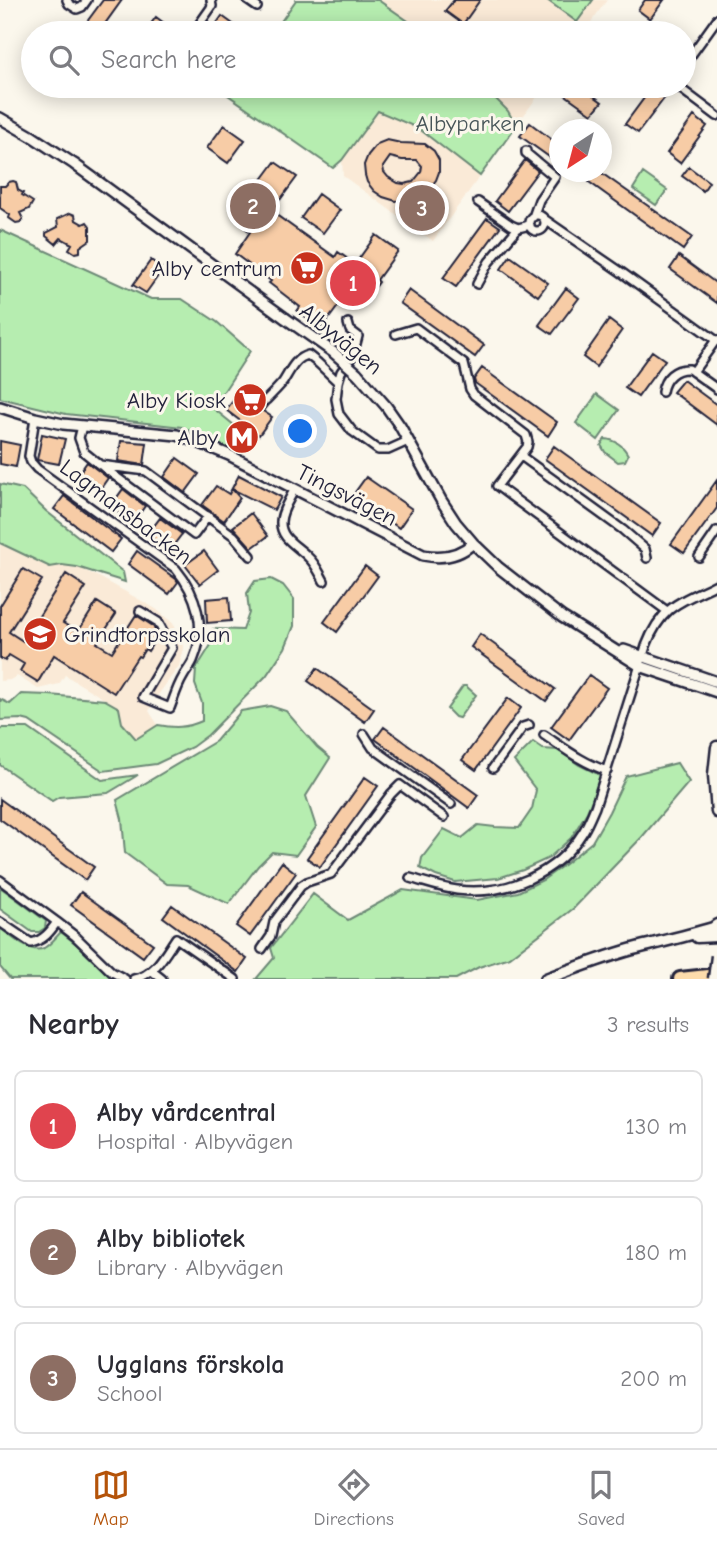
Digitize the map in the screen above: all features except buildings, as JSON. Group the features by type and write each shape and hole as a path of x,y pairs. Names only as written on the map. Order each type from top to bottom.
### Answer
{"highway":[{"path":"680,979 716,977"}],"main road":[{"path":"717,747 714,775 717,812"},
{"path":"546,979 586,963 680,938 717,925"},
{"path":"680,938 717,936"},
{"path":"716,977 717,956"}],"street":[{"path":"67,0 71,7 77,9 87,0"},
{"path":"202,21 212,6 211,0"},
{"path":"247,0 257,7"},
{"path":"696,48 717,19"},
{"path":"693,98 717,116"},
{"name":"Albyvägen","path":"0,118 74,164 333,352 357,373 386,406 456,523 498,567 562,617 603,642 641,661 717,692"},
{"path":"526,150 526,153 555,177 539,200 530,221 532,230 540,231 545,226 544,219"},
{"path":"478,202 511,225 518,228 530,226"},
{"path":"533,217 540,216 716,341 693,372"},
{"path":"477,284 489,262 518,228"},
{"path":"348,323 350,330 358,336 353,355 341,372 338,382 336,399 340,414 352,431 382,451 408,440"},
{"path":"396,334 416,328 464,364 474,395 526,435 528,442 521,456 497,486 667,611"},
{"path":"266,400 302,356 307,355 338,382"},
{"path":"662,392 672,372 684,368 717,389"},
{"name":"Tingsvägen","path":"0,407 63,424 177,435 221,452 423,555 446,557 461,552 473,543"},
{"name":"Lagmansbacken","path":"35,418 29,456 37,469 176,569 195,599 199,617 199,639 195,657 181,680 170,708 143,697 172,648 158,622 140,611"},
{"path":"82,426 79,438 84,452 194,534 208,516"},
{"path":"521,456 623,530 645,549 647,558"},
{"path":"100,465 146,471 234,536 251,556"},
{"path":"294,490 280,524 287,539 309,557 324,580"},
{"path":"699,557 717,531"},
{"path":"410,878 457,890 488,891 505,888 541,872 569,850 583,832 595,807 653,630 672,607 717,584"},
{"name":"Albyvägen","path":"641,661 717,682"},
{"path":"494,768 523,727 529,725"},
{"path":"364,734 373,748 451,804"},
{"path":"544,735 589,765 607,771"},
{"path":"262,949 271,936 274,922 301,886 331,874 400,785 444,817"},
{"path":"0,880 75,936 112,972 125,979"},
{"path":"0,922 31,943 48,934 57,922"},
{"path":"134,979 152,971 176,938 235,979"},
{"path":"152,971 162,979"}],"shaded area":[{"path":"378,0 607,0 592,21 408,21"},
{"path":"495,98 536,98 516,126 508,111"},
{"path":"378,111 418,128 480,176 433,241 343,176 342,160"},
{"path":"0,543 50,567 77,567 101,578 156,609 174,624 184,648 179,666 149,711 158,725 136,739 122,722 119,708 65,675 59,684 38,689 17,676 0,681"}],"green space":[{"path":"296,0 378,0 408,21 281,21"},
{"path":"547,0 593,0 576,21"},
{"name":"Albyparken","path":"232,98 495,98 508,111 516,126 480,176 418,128 378,111 342,160 333,168"},
{"path":"643,173 667,190 656,205 633,189"},
{"path":"0,230 151,299 182,299 217,322 250,351 213,408 250,438 241,456 182,427 66,414 0,398"},
{"path":"597,394 619,410 598,440 576,423"},
{"path":"605,439 624,448 628,455 625,461 618,462 605,452 601,445"},
{"path":"0,484 23,489 46,511 123,572 125,582 77,567 50,567 0,543"},
{"path":"271,579 283,585 294,599 294,626 285,648 266,676 208,735 192,747 156,764 103,771 29,721 0,720 0,699 10,704 21,694 105,700 119,708 122,723 136,739 158,725 180,727 202,721 202,703 195,684 196,669 211,645 213,629 243,630 249,613 247,593 255,581"},
{"path":"463,686 476,695 459,718 447,709"},
{"path":"270,706 286,711 330,758 306,796 316,827 296,855 272,852 229,904 188,885 167,884 125,853 122,819 117,800 216,741 241,711"},
{"path":"28,728 102,780 138,775 108,793 59,797 52,801 0,765 0,730"},
{"path":"533,742 543,749 558,750 579,765 602,776 587,812 571,838 549,858 498,878 455,882 420,868 422,858 444,829 462,838 478,825 519,828 532,809 536,790 514,761"},
{"path":"677,763 689,782 642,837 574,908 510,957 479,967 456,979 256,979 274,958 271,948 313,894 348,920 403,890 477,900 518,892 543,880 592,842 626,776"},
{"path":"0,887 46,921 45,928 32,932 0,909"},
{"path":"0,928 21,944 33,949 44,948 61,932 114,979 10,979 0,967"}],"place":[{"name":"Alby bibliotek","path":"253,206"},
{"name":"Ugglans förskola","path":"422,208"},
{"name":"Alby centrum","path":"307,268"},
{"name":"Alby vårdcentral","path":"353,283"},
{"name":"Alby Kiosk","path":"250,400"},
{"name":"Alby","path":"242,437"},
{"name":"Grindtorpsskolan","path":"40,634"}]}
